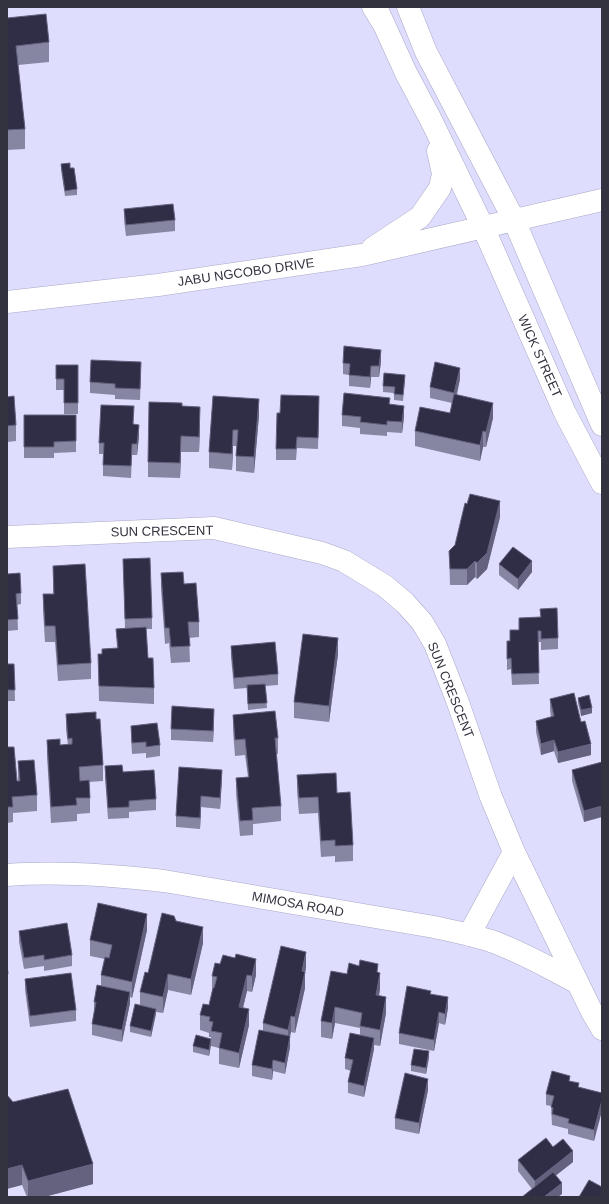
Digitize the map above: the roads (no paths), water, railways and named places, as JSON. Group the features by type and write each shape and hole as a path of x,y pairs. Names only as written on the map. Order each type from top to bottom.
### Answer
{"street":[{"path":"408,7 426,52 514,220 602,425"},
{"path":"378,12 406,73 431,120 483,227"},
{"path":"362,255 420,217 440,188 443,174 431,120"},
{"name":"JABU NGCOBO DRIVE","path":"7,302 158,285 362,255 602,200"},
{"name":"WICK STREET","path":"483,227 565,413 602,483"},
{"name":"SUN CRESCENT","path":"7,537 214,528 322,553 344,561 366,573 385,586 406,604 422,622 435,644 457,700 491,797 514,852 602,1029"},
{"path":"469,935 514,852"},
{"name":"MIMOSA ROAD","path":"7,875 89,874 124,876 164,881 434,927 469,935 520,952 578,983"}]}
